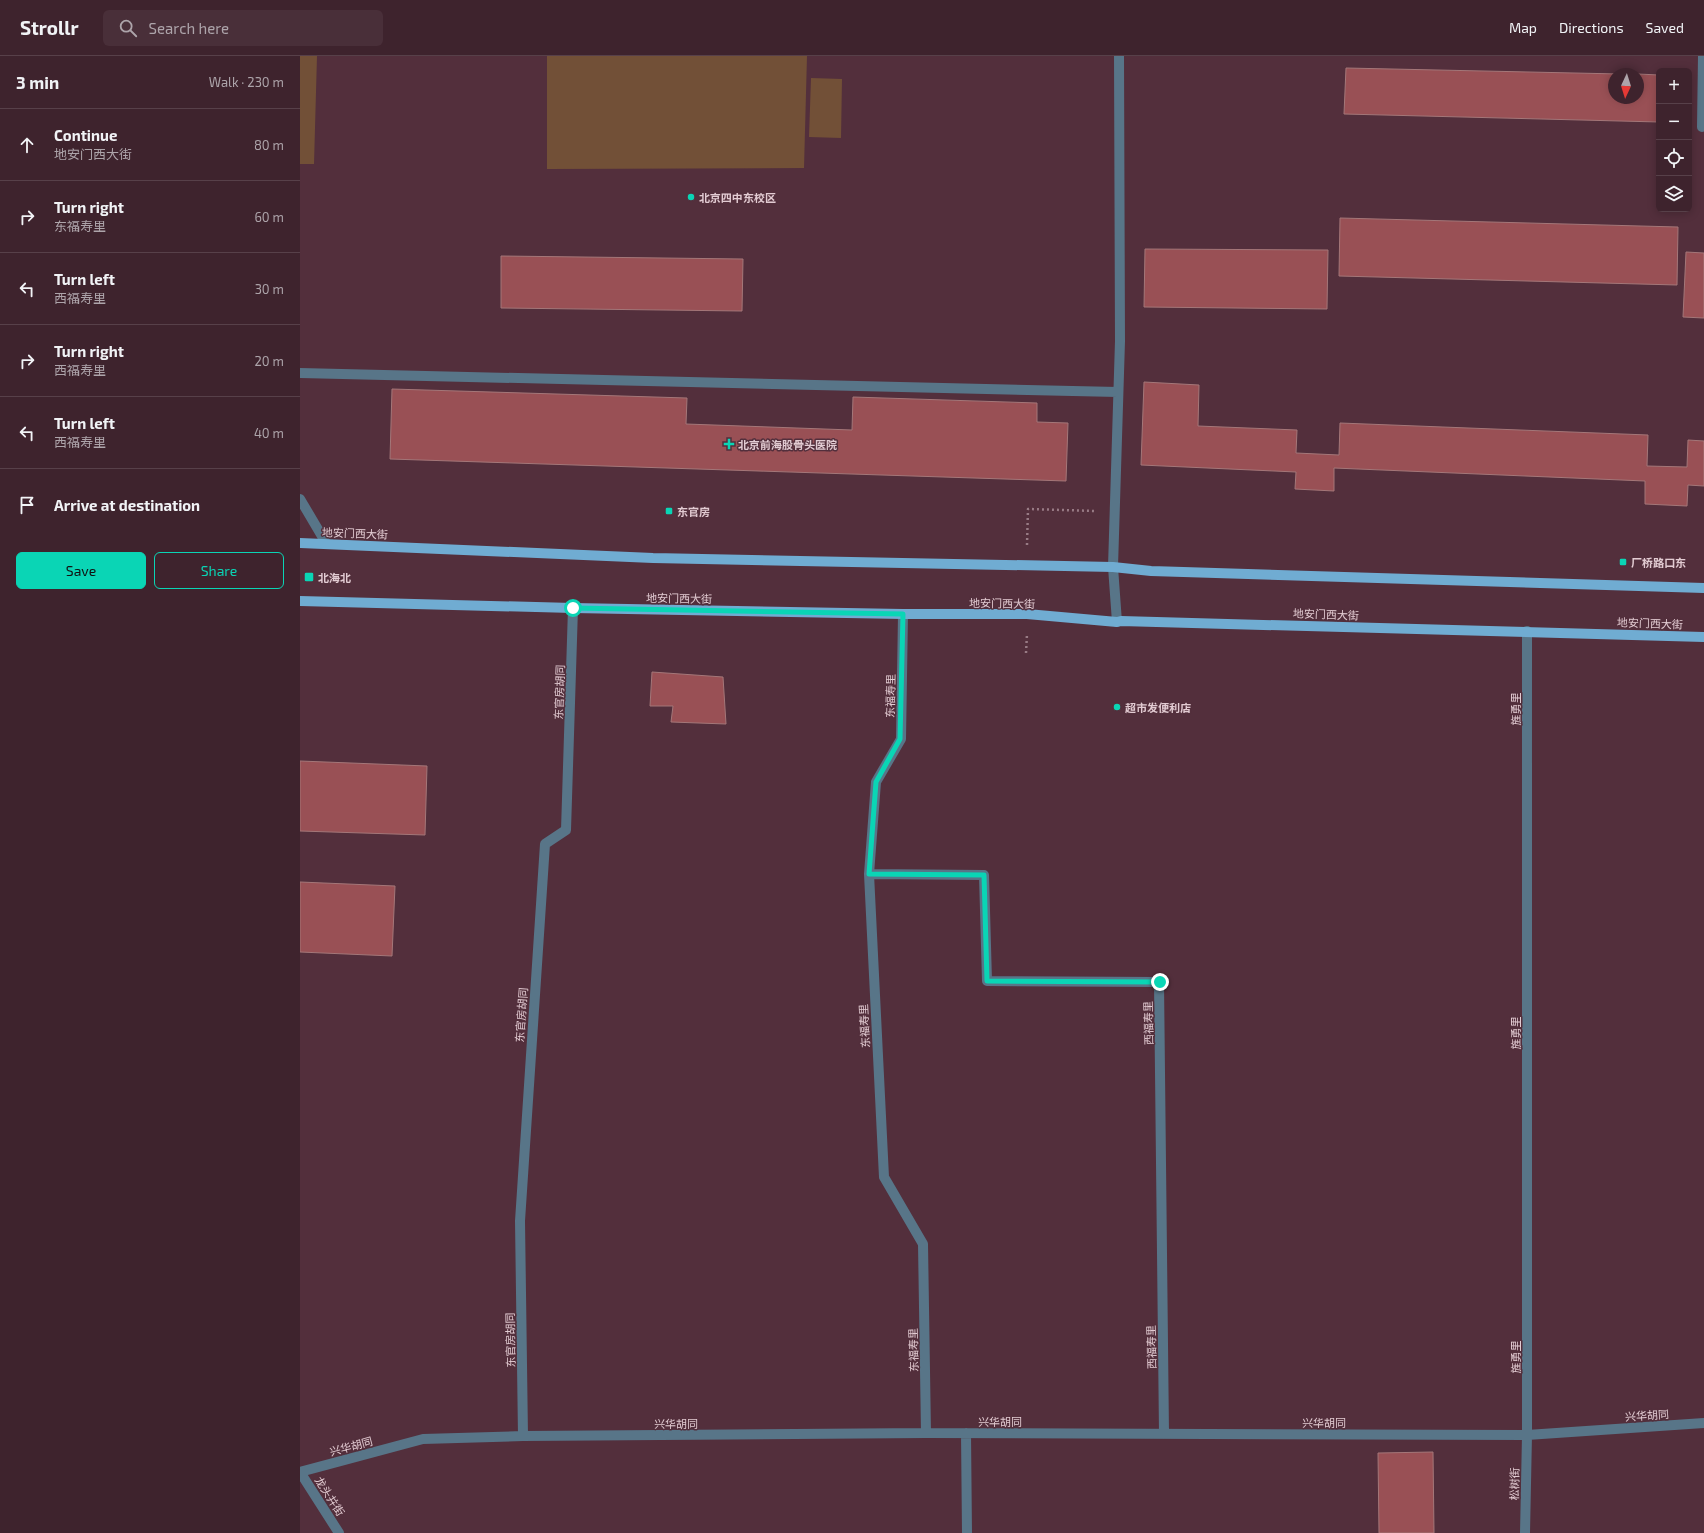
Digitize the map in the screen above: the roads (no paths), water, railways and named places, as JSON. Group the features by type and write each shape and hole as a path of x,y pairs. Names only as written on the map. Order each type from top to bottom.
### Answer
{"main road":[{"name":"地安门西大街","path":"300,543 653,558 1113,568 1151,571 1704,588"},
{"name":"地安门西大街","path":"300,601 903,614 1027,614 1117,622 1527,631 1704,637"}],"street":[{"path":"1117,622 1113,568 1120,340 1119,56"},
{"path":"1702,128 1703,56"},
{"path":"300,373 1118,392"},
{"path":"300,499 326,544"},
{"name":"东官房胡同","path":"523,1436 520,1221 545,844 566,830 573,608"},
{"name":"东福寿里","path":"903,614 900,739 876,782 869,874 884,1177 923,1244 926,1433"},
{"name":"旌勇里","path":"1527,631 1527,1435"},
{"name":"西福寿里","path":"869,874 984,875 987,981 1160,982 1164,1434"},
{"name":"兴华胡同","path":"300,1472 423,1439 523,1436 926,1433 1527,1435 1704,1423"},
{"path":"966,1433 966,1533"},
{"name":"松树街","path":"1525,1533 1527,1435"},
{"name":"龙头井街","path":"300,1472 339,1533"}],"place":[{"name":"北京四中东校区","path":"691,197"},
{"name":"北京前海股骨头医院","path":"729,444"},
{"name":"东官房","path":"669,511"},
{"name":"厂桥路口东","path":"1623,562"},
{"name":"北海北","path":"309,577"},
{"name":"超市发便利店","path":"1117,707"}]}
